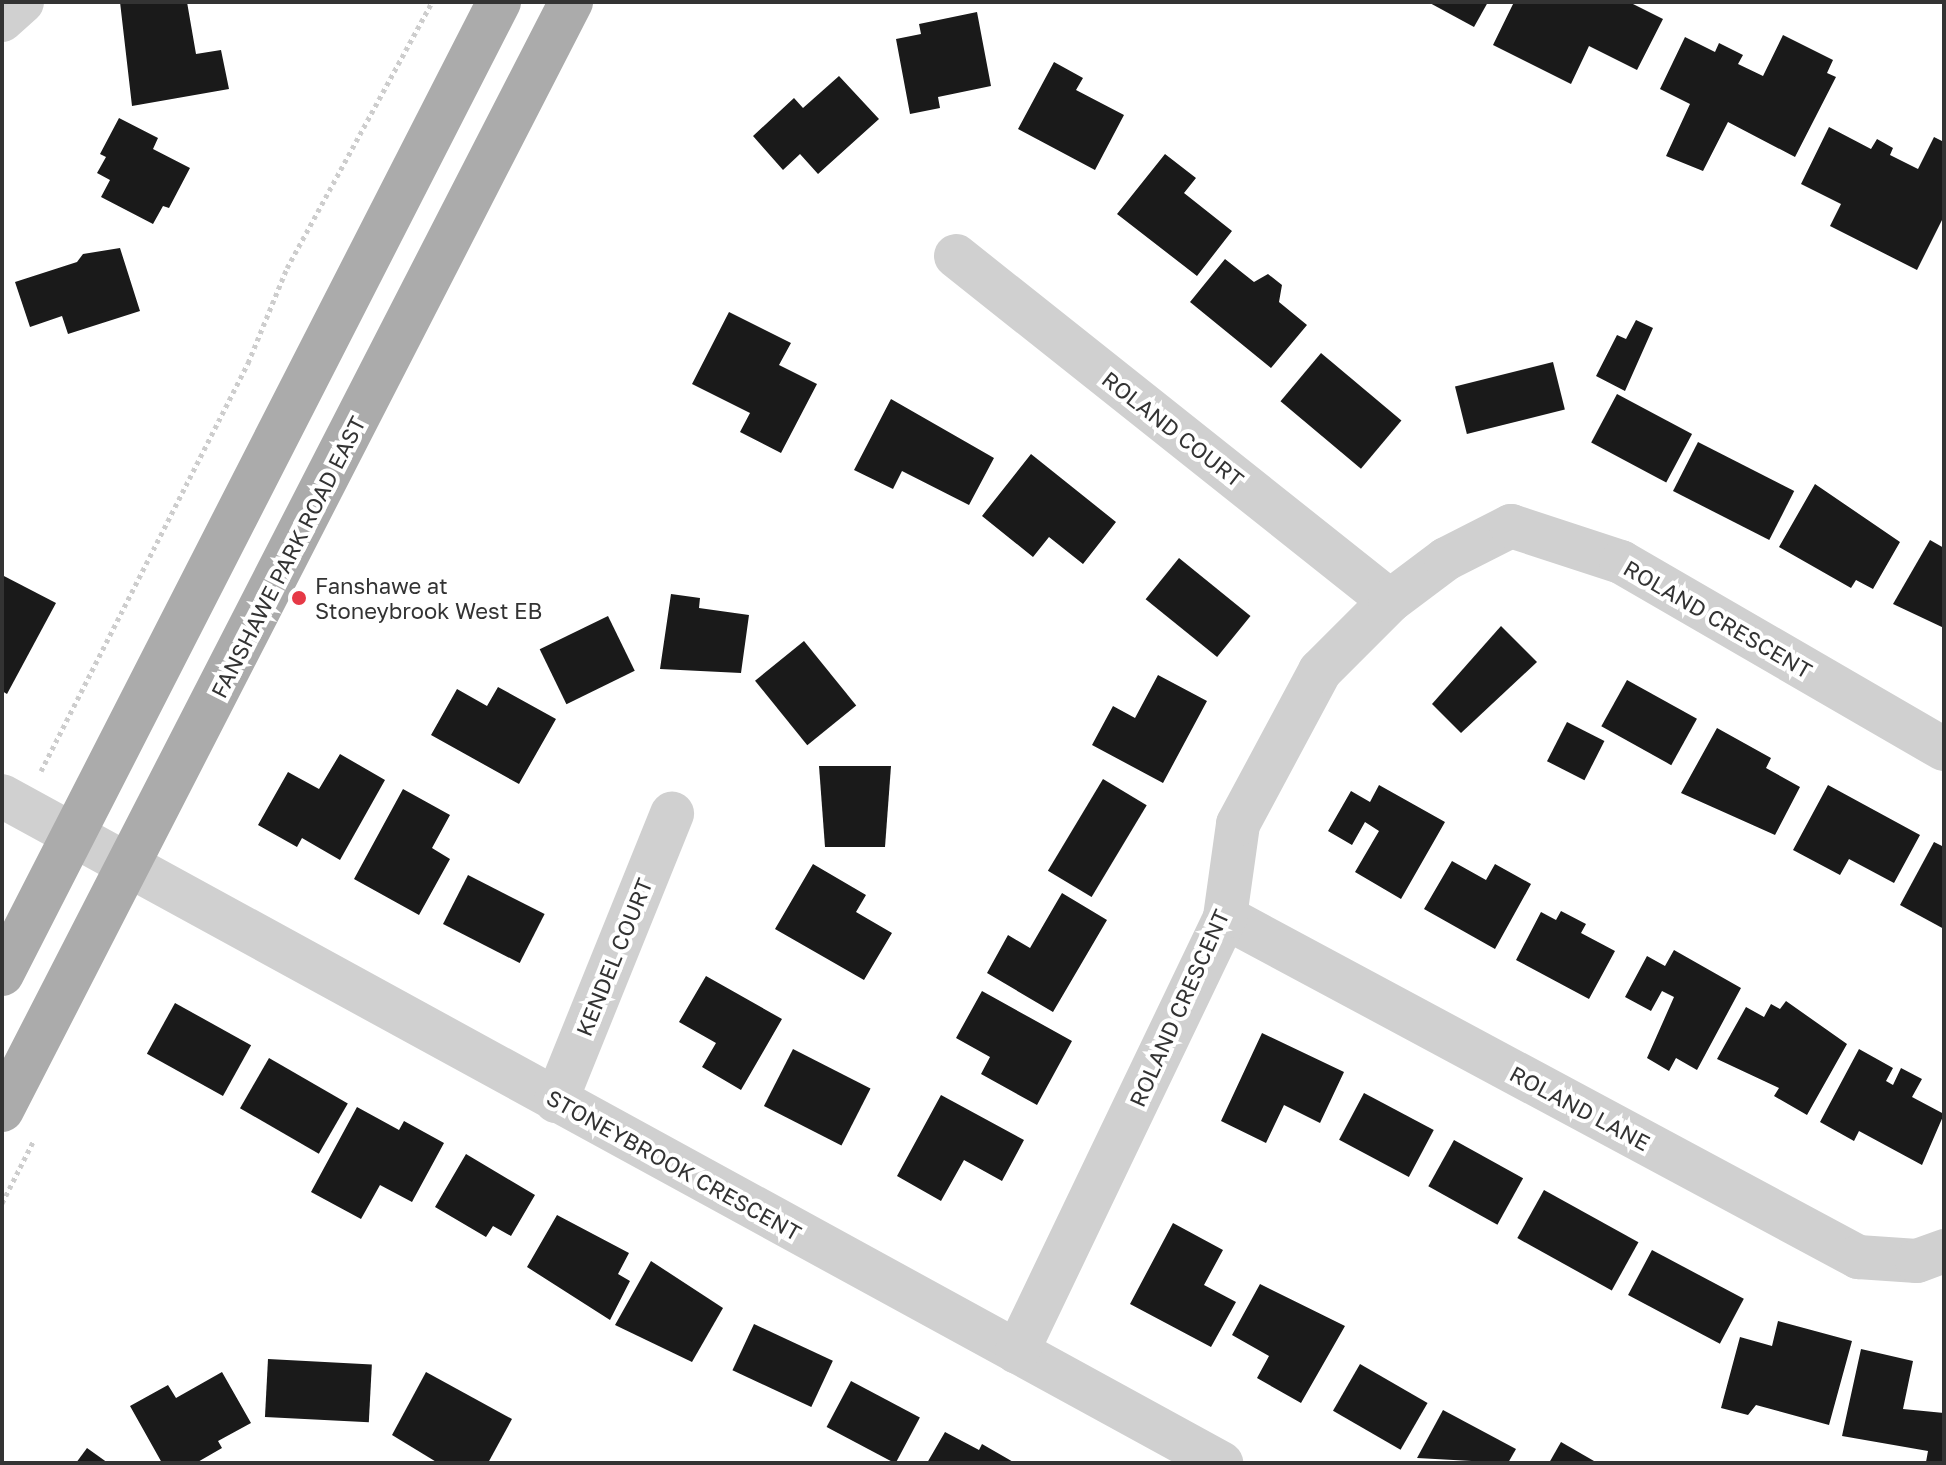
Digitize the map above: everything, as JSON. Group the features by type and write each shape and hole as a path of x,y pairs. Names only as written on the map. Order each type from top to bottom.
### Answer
{"main road":[{"path":"2,974 499,2"},
{"name":"FANSHAWE PARK ROAD EAST","path":"2,1110 571,2"}],"street":[{"path":"2,20 22,2"},
{"name":"ROLAND COURT","path":"956,256 1390,601"},
{"name":"ROLAND CRESCENT","path":"1017,1352 1225,917 1238,824 1320,671 1390,601 1446,559 1511,526 1621,562 1944,749"},
{"name":"STONEYBROOK CRESCENT","path":"2,796 1221,1463"},
{"name":"KENDEL COURT","path":"556,1101 672,814"},
{"name":"ROLAND LANE","path":"1225,917 1858,1257 1917,1261 1944,1251"}],"path":[{"path":"47,761 248,363 287,268 432,2"}],"building":[{"path":"120,2 187,2 196,54 221,50 229,89 132,106"},
{"path":"1428,2 1488,2 1474,27"},
{"path":"1514,2 1629,2 1663,19 1637,70 1589,46 1571,84 1493,45"},
{"path":"977,12 991,86 938,97 940,108 910,114 896,39 921,34 919,24"},
{"path":"1783,35 1833,60 1827,73 1836,77 1795,157 1728,122 1703,171 1666,156 1690,104 1660,89 1685,37 1715,52 1719,43 1743,55 1738,64 1763,76"},
{"path":"1054,62 1083,78 1076,90 1124,115 1095,170 1018,129"},
{"path":"839,76 879,119 818,174 800,154 783,170 753,136 794,98 803,108"},
{"path":"119,118 158,138 153,149 190,168 169,208 163,206 153,224 101,197 110,180 97,173 106,157 100,154"},
{"path":"1829,127 1871,149 1877,139 1893,148 1890,155 1918,169 1934,137 1944,142 1944,216 1917,270 1830,226 1841,204 1801,184"},
{"path":"1165,154 1196,178 1184,193 1232,231 1197,276 1117,214"},
{"path":"120,248 140,311 68,334 62,316 30,327 15,282 77,262 83,254"},
{"path":"1225,259 1254,282 1268,274 1282,285 1279,302 1307,325 1271,368 1190,302"},
{"path":"729,312 791,343 779,365 817,384 781,453 740,432 750,413 692,384"},
{"path":"1636,320 1653,328 1625,391 1596,376 1617,335 1626,339"},
{"path":"1321,353 1401,420 1361,469 1281,401"},
{"path":"1553,362 1565,410 1467,434 1455,386"},
{"path":"1617,394 1692,434 1666,482 1591,443"},
{"path":"891,399 994,458 969,505 902,471 893,489 854,470"},
{"path":"1698,442 1794,491 1769,540 1673,491"},
{"path":"1031,454 1116,522 1083,564 1049,537 1033,557 982,516"},
{"path":"1815,484 1900,542 1873,589 1856,580 1851,588 1779,547"},
{"path":"1930,540 1944,548 1944,628 1893,604"},
{"path":"1179,558 1250,616 1217,657 1146,599"},
{"path":"2,575 56,603 7,694 2,691"},
{"path":"671,594 700,598 699,608 749,615 741,673 660,669"},
{"path":"608,616 635,671 566,704 540,649"},
{"path":"1501,626 1537,662 1461,733 1432,704"},
{"path":"804,641 856,706 807,745 755,681"},
{"path":"1158,675 1207,701 1163,783 1092,745 1113,706 1135,718"},
{"path":"1627,680 1697,719 1671,765 1601,726"},
{"path":"498,687 556,719 519,784 431,735 457,689 487,706"},
{"path":"1567,722 1604,741 1584,780 1547,761"},
{"path":"1717,728 1771,758 1766,768 1800,787 1775,835 1681,793"},
{"path":"340,754 385,780 340,860 302,838 297,847 258,825 288,772 319,789"},
{"path":"819,766 891,766 885,847 825,847"},
{"path":"1103,779 1147,805 1092,897 1048,871"},
{"path":"1379,785 1445,822 1401,899 1355,872 1379,831 1365,822 1352,845 1328,831 1351,791 1370,802"},
{"path":"1828,785 1920,835 1894,883 1849,859 1840,875 1793,850"},
{"path":"403,789 450,815 432,848 450,859 419,915 354,879"},
{"path":"1934,842 1944,847 1944,929 1900,905"},
{"path":"1452,861 1486,880 1495,864 1531,884 1495,949 1424,909"},
{"path":"813,864 866,895 856,912 892,933 864,980 775,929"},
{"path":"468,875 545,914 520,963 443,924"},
{"path":"1062,893 1107,920 1053,1012 987,973 1008,935 1030,948"},
{"path":"1561,911 1586,924 1581,933 1615,951 1589,999 1516,960 1541,912 1556,920"},
{"path":"1674,950 1741,988 1697,1070 1676,1058 1669,1071 1647,1058 1674,997 1662,991 1651,1011 1625,997 1647,956 1665,966"},
{"path":"706,976 782,1019 741,1090 702,1067 716,1043 679,1022"},
{"path":"982,991 1072,1041 1037,1105 981,1074 990,1057 956,1038"},
{"path":"1786,1001 1847,1044 1807,1115 1774,1096 1779,1088 1717,1059 1746,1007 1764,1017 1771,1004 1780,1009"},
{"path":"175,1003 251,1045 223,1096 147,1054"},
{"path":"1262,1033 1344,1072 1320,1123 1284,1105 1266,1143 1221,1121"},
{"path":"793,1049 871,1088 841,1146 764,1106"},
{"path":"1859,1049 1893,1068 1886,1081 1893,1085 1901,1068 1922,1079 1912,1097 1944,1114 1922,1165 1859,1131 1854,1141 1820,1122"},
{"path":"269,1058 348,1104 319,1154 240,1108"},
{"path":"1364,1093 1434,1130 1409,1177 1339,1140"},
{"path":"941,1095 1024,1140 1002,1181 964,1160 941,1201 897,1176"},
{"path":"357,1107 399,1130 404,1121 444,1143 412,1202 380,1185 361,1219 311,1192"},
{"path":"1454,1140 1523,1178 1497,1225 1428,1186"},
{"path":"466,1154 535,1195 511,1236 493,1226 486,1237 435,1207"},
{"path":"1544,1190 1638,1242 1612,1290 1517,1238"},
{"path":"557,1215 629,1253 618,1274 630,1281 610,1320 527,1267"},
{"path":"1173,1223 1223,1250 1204,1285 1236,1302 1211,1347 1130,1304"},
{"path":"1652,1250 1744,1299 1720,1344 1628,1295"},
{"path":"651,1261 723,1308 692,1362 615,1325"},
{"path":"1260,1284 1345,1326 1301,1403 1257,1378 1269,1356 1232,1335"},
{"path":"1778,1321 1852,1341 1829,1425 1756,1405 1748,1415 1721,1408 1740,1337 1772,1346"},
{"path":"754,1324 833,1361 811,1407 732,1370"},
{"path":"1861,1349 1913,1361 1903,1409 1944,1413 1944,1463 1926,1462 1928,1451 1842,1436"},
{"path":"268,1359 372,1364 369,1422 265,1417"},
{"path":"1360,1364 1428,1403 1401,1450 1333,1411"},
{"path":"222,1372 251,1423 218,1441 222,1448 196,1463 162,1463 130,1406 168,1385 176,1398"},
{"path":"426,1372 512,1419 488,1463 438,1463 392,1435"},
{"path":"851,1381 920,1418 896,1463 827,1427"},
{"path":"1443,1410 1516,1449 1508,1463 1417,1458"},
{"path":"945,1432 979,1450 982,1444 1015,1463 927,1463"},
{"path":"1561,1442 1594,1461 1593,1463 1549,1463"},
{"path":"87,1448 108,1463 76,1463"}],"place":[{"name":"Fanshawe at Stoneybrook West EB","path":"299,598"}]}
